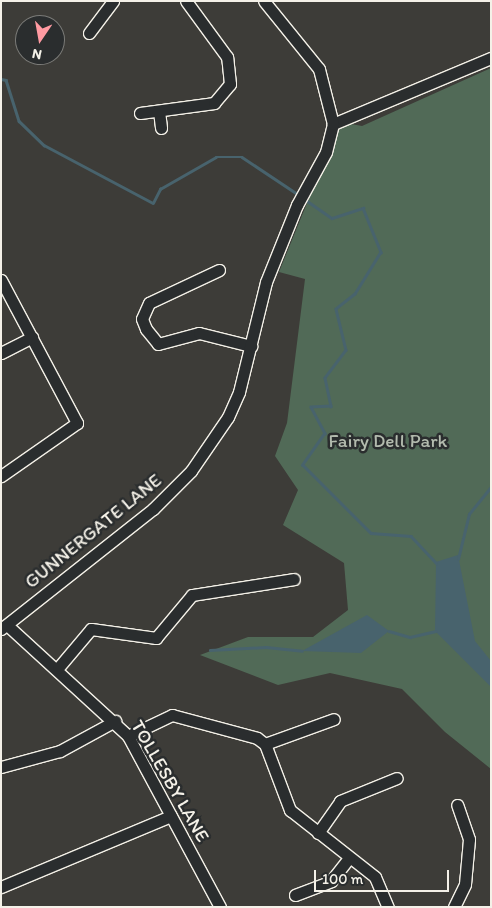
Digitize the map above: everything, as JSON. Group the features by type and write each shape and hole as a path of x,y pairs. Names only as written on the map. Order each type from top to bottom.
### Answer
{"street":[{"path":"90,33 113,1"},
{"path":"140,113 159,112 214,103 232,75 227,57 186,1"},
{"name":"GUNNERGATE LANE","path":"4,627 153,509 191,471 228,417 250,346 266,282 297,205 310,178 326,152 333,124 319,70 264,1"},
{"path":"333,124 491,58"},
{"path":"159,112 161,128"},
{"path":"219,270 149,303 142,318 146,329 158,344 199,333 250,346"},
{"path":"1,280 77,424 1,476"},
{"path":"1,353 32,337"},
{"path":"58,668 91,630 156,638 192,596 294,579"},
{"name":"TOLLESBY LANE","path":"4,627 58,668 115,721 128,736 220,907"},
{"path":"128,736 172,714 214,724 265,744 334,719"},
{"path":"1,767 60,751 115,721"},
{"path":"265,744 290,810 348,858 375,877 388,907"},
{"path":"318,833 340,801 397,778"},
{"path":"454,907 465,884 469,839 457,805"},
{"path":"1,887 171,816"},
{"path":"295,895 331,881 348,858"}],"green space":[{"name":"Fairy Dell Park","path":"491,68 491,769 445,732 402,689 330,673 278,685 200,655 248,637 313,637 348,610 344,563 283,525 298,490 275,456 287,423 305,279 279,272 340,122 362,126"}],"water":[{"path":"458,555 475,641 491,661 491,687 435,631 436,562"},
{"path":"367,615 389,631 361,653 302,651"}],"waterway":[{"path":"1,79 6,80 19,121 44,145 153,203 160,189 216,157 242,157 299,195"},
{"path":"303,198 332,218 363,208 381,252 355,294 336,309 346,350 325,378 331,406 311,407 325,433 303,465 371,533 411,536 436,563"},
{"path":"458,559 469,514 491,487"},
{"path":"389,631 410,637 435,631"},
{"path":"210,650 266,647 302,651"}]}
